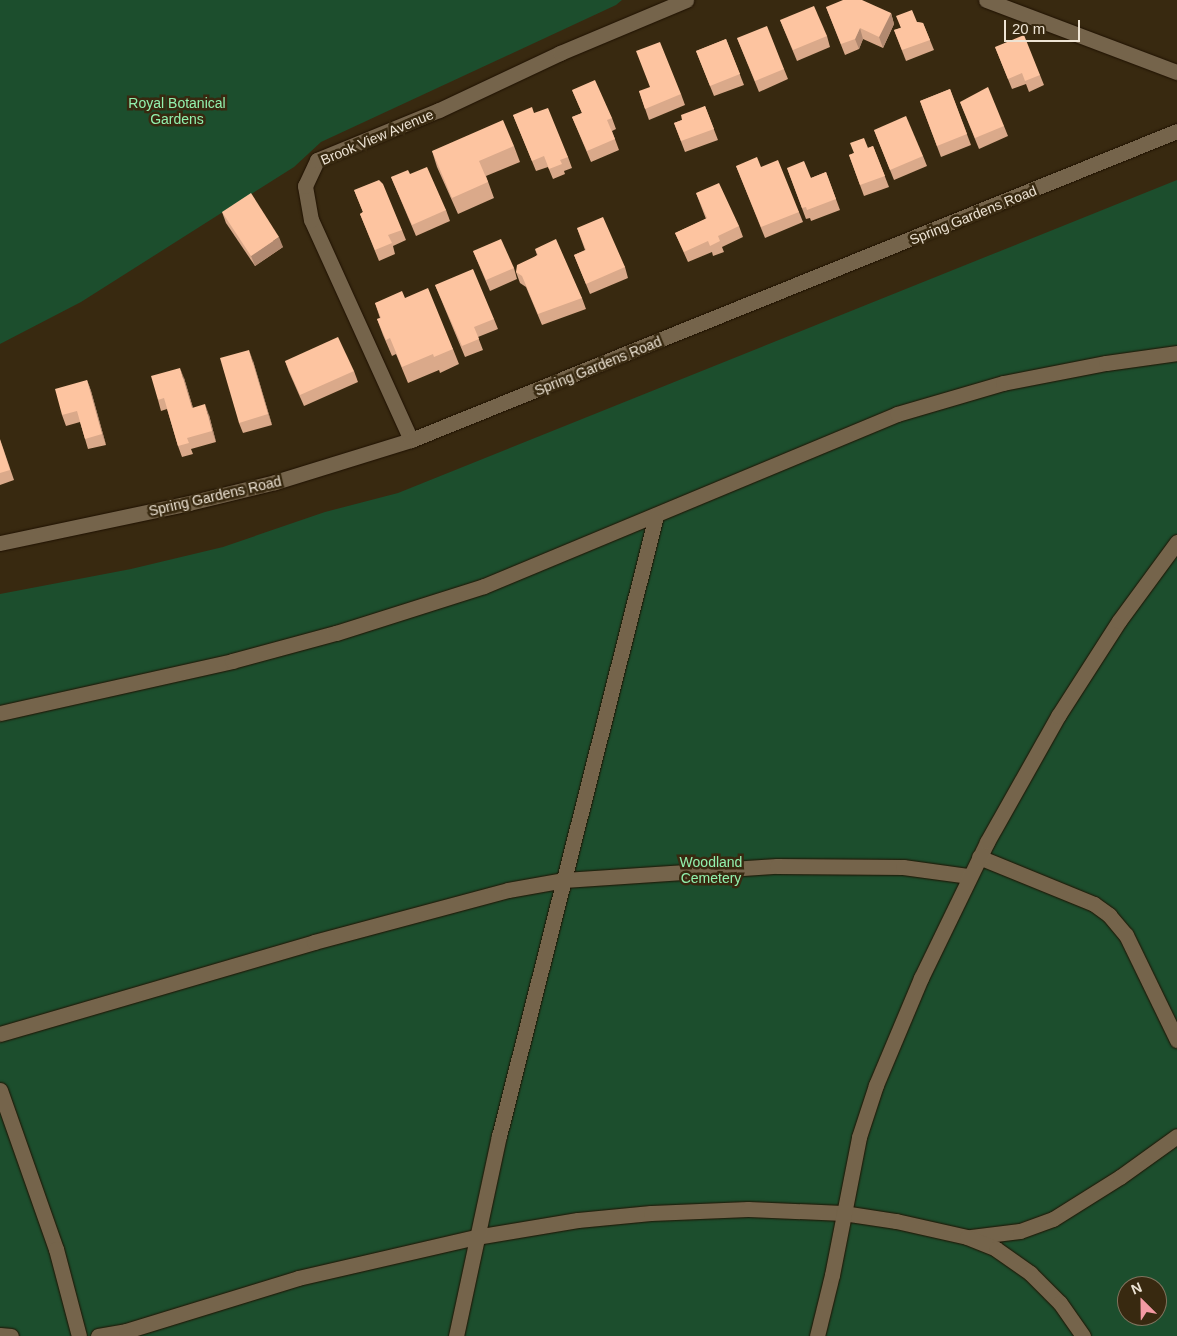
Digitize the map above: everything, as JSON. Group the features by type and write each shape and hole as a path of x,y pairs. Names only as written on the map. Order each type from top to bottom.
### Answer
{"street":[{"path":"632,22 655,0"},
{"name":"Brook View Avenue","path":"411,440 311,220 304,186 317,160 439,110 560,53 686,0"},
{"path":"986,0 1177,72"},
{"name":"Spring Gardens Road","path":"0,543 189,504 276,482 411,440 1177,131"},
{"path":"0,713 232,661 336,632 484,586 898,414 1003,383 1106,363 1177,353"},
{"path":"456,1336 499,1136 656,516"},
{"path":"817,1336 859,1137 876,1086 921,978 979,857 1058,716 1119,621 1177,542"},
{"path":"979,857 1094,904 1109,915 1126,935 1177,1040"},
{"path":"0,1034 314,942 508,890 564,880 777,866 903,867 970,876"},
{"path":"0,1090 56,1249 79,1336"},
{"path":"967,1237 1020,1231 1053,1218 1120,1177 1177,1136"},
{"path":"98,1336 126,1331 298,1278 476,1237 578,1220 651,1213 748,1209 843,1214 896,1221 967,1237 996,1249 1030,1273 1060,1303 1083,1336"},
{"path":"0,1335 11,1336"}],"green space":[{"name":"Royal Botanical Gardens","path":"0,0 622,0 616,5 321,142 294,167 81,302 0,344"},
{"name":"Woodland Cemetery","path":"1177,180 1177,1336 0,1336 0,594 131,569 223,547 325,512 398,493"}],"building":[{"path":"843,0 862,0 891,13 879,37 860,28 855,39 841,44 826,7"},
{"path":"814,6 827,36 793,50 780,20"},
{"path":"912,10 917,22 923,23 930,40 902,50 894,30 901,28 896,16"},
{"path":"767,26 784,69 755,81 737,38"},
{"path":"1024,35 1040,75 1025,81 1022,73 1008,79 995,47"},
{"path":"726,39 740,74 710,86 696,51"},
{"path":"660,42 681,94 645,109 639,91 650,87 636,51"},
{"path":"595,80 612,118 607,120 615,139 587,151 572,117 582,113 572,90"},
{"path":"988,87 1004,126 975,138 960,102"},
{"path":"950,89 967,134 937,146 920,101"},
{"path":"705,106 714,129 681,141 674,123 682,120 681,115"},
{"path":"532,107 534,113 548,108 568,157 560,160 562,164 549,169 544,156 532,161 513,115"},
{"path":"906,116 923,156 890,170 874,130"},
{"path":"503,120 514,146 479,161 488,182 452,198 432,151"},
{"path":"864,138 868,148 873,146 885,176 860,185 849,155 854,153 850,143"},
{"path":"757,157 761,167 778,160 799,212 761,227 736,166"},
{"path":"804,161 811,178 826,172 836,199 807,210 806,207 802,208 787,168"},
{"path":"427,167 446,210 412,225 391,177 408,170 410,174"},
{"path":"379,180 383,184 402,230 388,235 392,243 375,250 360,214 363,212 354,190"},
{"path":"719,183 739,226 718,236 720,241 710,246 708,241 684,252 675,233 707,218 696,193"},
{"path":"251,193 279,237 251,256 222,212"},
{"path":"603,217 625,267 586,284 574,255 586,250 577,228"},
{"path":"501,239 514,268 486,280 473,251"},
{"path":"556,239 582,298 538,314 522,276 516,272 517,265 538,255 535,249"},
{"path":"473,269 494,319 474,327 479,339 462,346 435,285"},
{"path":"428,288 453,349 434,357 433,354 402,367 390,338 386,340 377,319 381,318 375,303 402,291 405,298"},
{"path":"338,337 354,371 300,395 285,361"},
{"path":"249,350 268,414 239,423 220,358"},
{"path":"180,368 192,408 205,404 212,431 187,438 189,443 178,446 164,398 158,400 151,376"},
{"path":"87,380 102,434 85,439 77,411 62,415 55,389"},
{"path":"0,440 10,470 0,473"}]}
